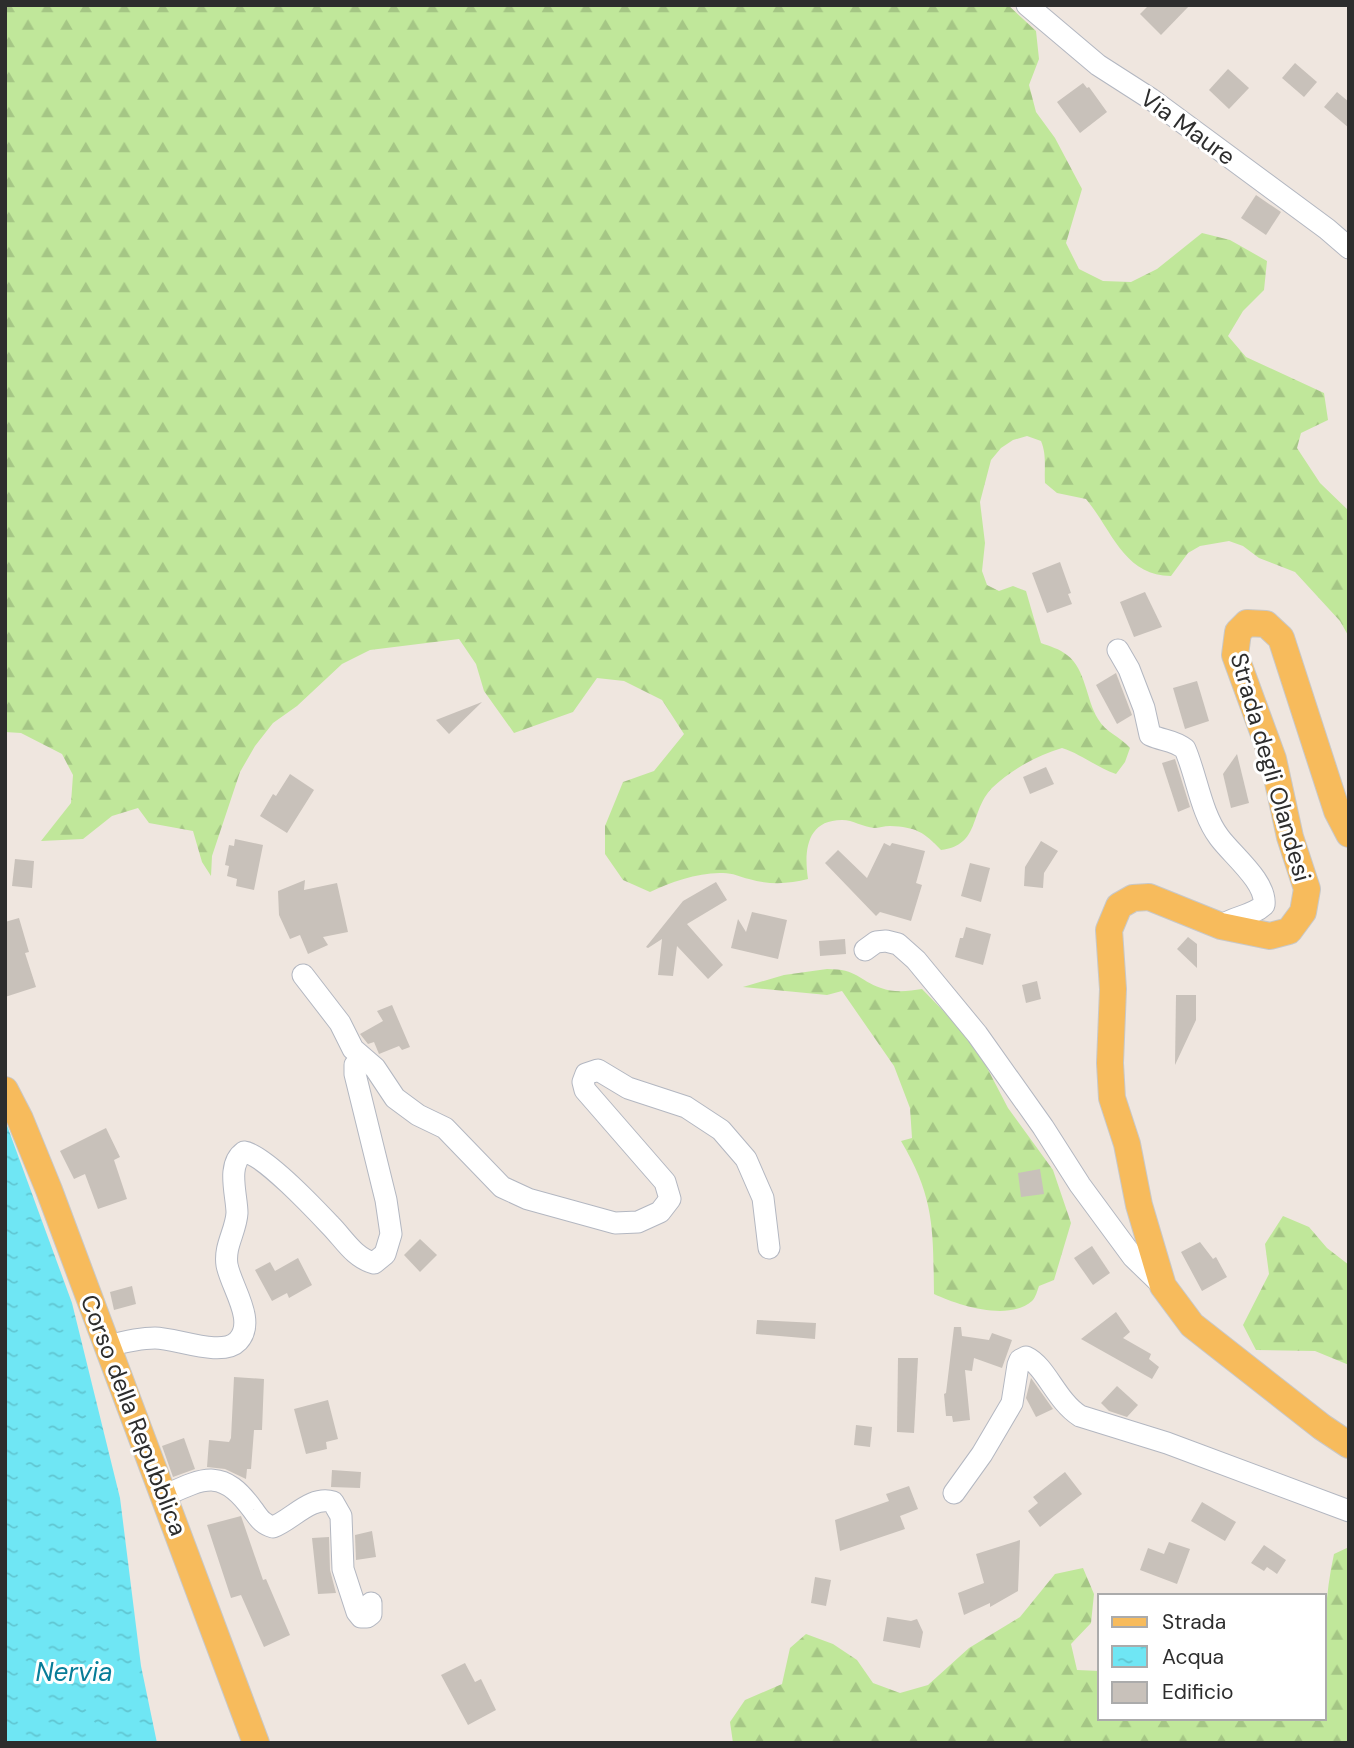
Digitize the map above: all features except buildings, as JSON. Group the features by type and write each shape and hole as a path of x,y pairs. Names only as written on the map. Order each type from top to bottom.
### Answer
{"main road":[{"name":"Strada degli Olandesi","path":"1349,834 1336,811 1281,638 1266,624 1247,623 1238,632 1235,655 1273,759 1290,837 1307,889 1303,912 1289,931 1270,936 1220,926 1150,897 1133,898 1119,906 1109,930 1113,989 1110,1063 1112,1098 1127,1144 1139,1205 1163,1286 1192,1325 1349,1445"},
{"name":"Corso della Repubblica","path":"5,1090 44,1178 256,1743"}],"street":[{"name":"Via Maure","path":"1027,5 1098,65 1151,99 1349,248"},
{"path":"1118,650 1129,669 1144,708 1150,735 1176,742 1185,749 1210,823 1253,876 1265,897 1264,905 1258,910 1220,926"},
{"path":"865,950 876,943 886,941 898,944 916,960 977,1034 1080,1185 1133,1257 1163,1286"},
{"path":"303,975 340,1023 353,1049 375,1068 395,1098 418,1115 445,1128 502,1187 528,1199 615,1223 638,1222 660,1212 670,1199 665,1182 585,1090 584,1078 590,1072 598,1070 628,1088 686,1107 720,1130 746,1160 763,1198 769,1248"},
{"path":"108,1346 151,1338 173,1339 221,1349 239,1340 244,1324 241,1302 228,1266 227,1250 237,1215 235,1167 238,1157 244,1152 251,1153 273,1171 331,1226 361,1259 374,1262 385,1254 391,1234 386,1200 355,1074 355,1065 362,1059"},
{"path":"954,1493 989,1444 1012,1403 1018,1365 1020,1360 1026,1357 1038,1366 1069,1408 1080,1416 1167,1443 1349,1511"},
{"path":"164,1496 200,1480 223,1482 232,1485 264,1524 272,1527 316,1501 333,1503 341,1516 343,1569 361,1617 371,1614 371,1603"}],"green space":[{"path":"5,5 1008,5 1036,31 1039,59 1029,85 1036,112 1055,138 1082,189 1066,243 1079,269 1103,281 1131,282 1157,269 1202,233 1230,240 1267,261 1264,290 1243,311 1228,336 1246,357 1324,393 1328,420 1301,433 1297,448 1320,483 1349,511 1349,637 1340,621 1295,572 1259,558 1243,546 1229,541 1200,546 1188,553 1171,576 1155,574 1142,568 1130,560 1121,549 1086,499 1057,493 1045,483 1043,446 1041,441 1027,436 1013,440 1001,448 991,460 980,502 985,543 982,571 987,585 999,591 1013,586 1026,591 1041,643 1061,651 1073,661 1082,676 1098,719 1130,748 1125,762 1116,774 1062,748 1025,764 992,788 980,807 969,835 954,847 941,850 930,839 913,829 890,826 874,828 846,820 830,821 821,825 810,839 808,879 771,883 714,873 685,878 650,892 623,880 605,854 605,826 623,782 654,771 684,734 662,700 624,681 597,678 573,712 514,733 484,691 476,664 459,639 370,650 342,664 297,706 273,723 240,772 212,856 211,876 202,862 193,831 149,823 138,808 112,816 83,839 41,841 71,803 73,775 62,754 21,733 5,732"},
{"path":"827,969 852,973 886,990 922,989 960,1028 983,1060 1008,1108 1053,1170 1071,1223 1054,1280 1039,1286 1032,1301 1022,1307 983,1310 934,1294 930,1215 920,1180 901,1141 912,1138 910,1108 894,1066 842,991 827,995 743,987 784,975"},
{"path":"1283,1216 1309,1227 1327,1248 1349,1265 1349,1365 1315,1351 1256,1350 1243,1325 1269,1274 1265,1244"},
{"path":"1349,1547 1349,1743 733,1743 730,1722 745,1700 782,1684 790,1648 806,1634 833,1644 857,1660 873,1683 900,1693 928,1685 969,1648 1020,1617 1055,1574 1083,1568 1094,1594 1091,1623 1071,1644 1077,1670 1098,1671 1098,1720 1326,1720 1326,1609 1334,1554"}],"water":[{"name":"Nervia","path":"5,1120 72,1303 120,1498 141,1666 157,1743 5,1743"}]}
